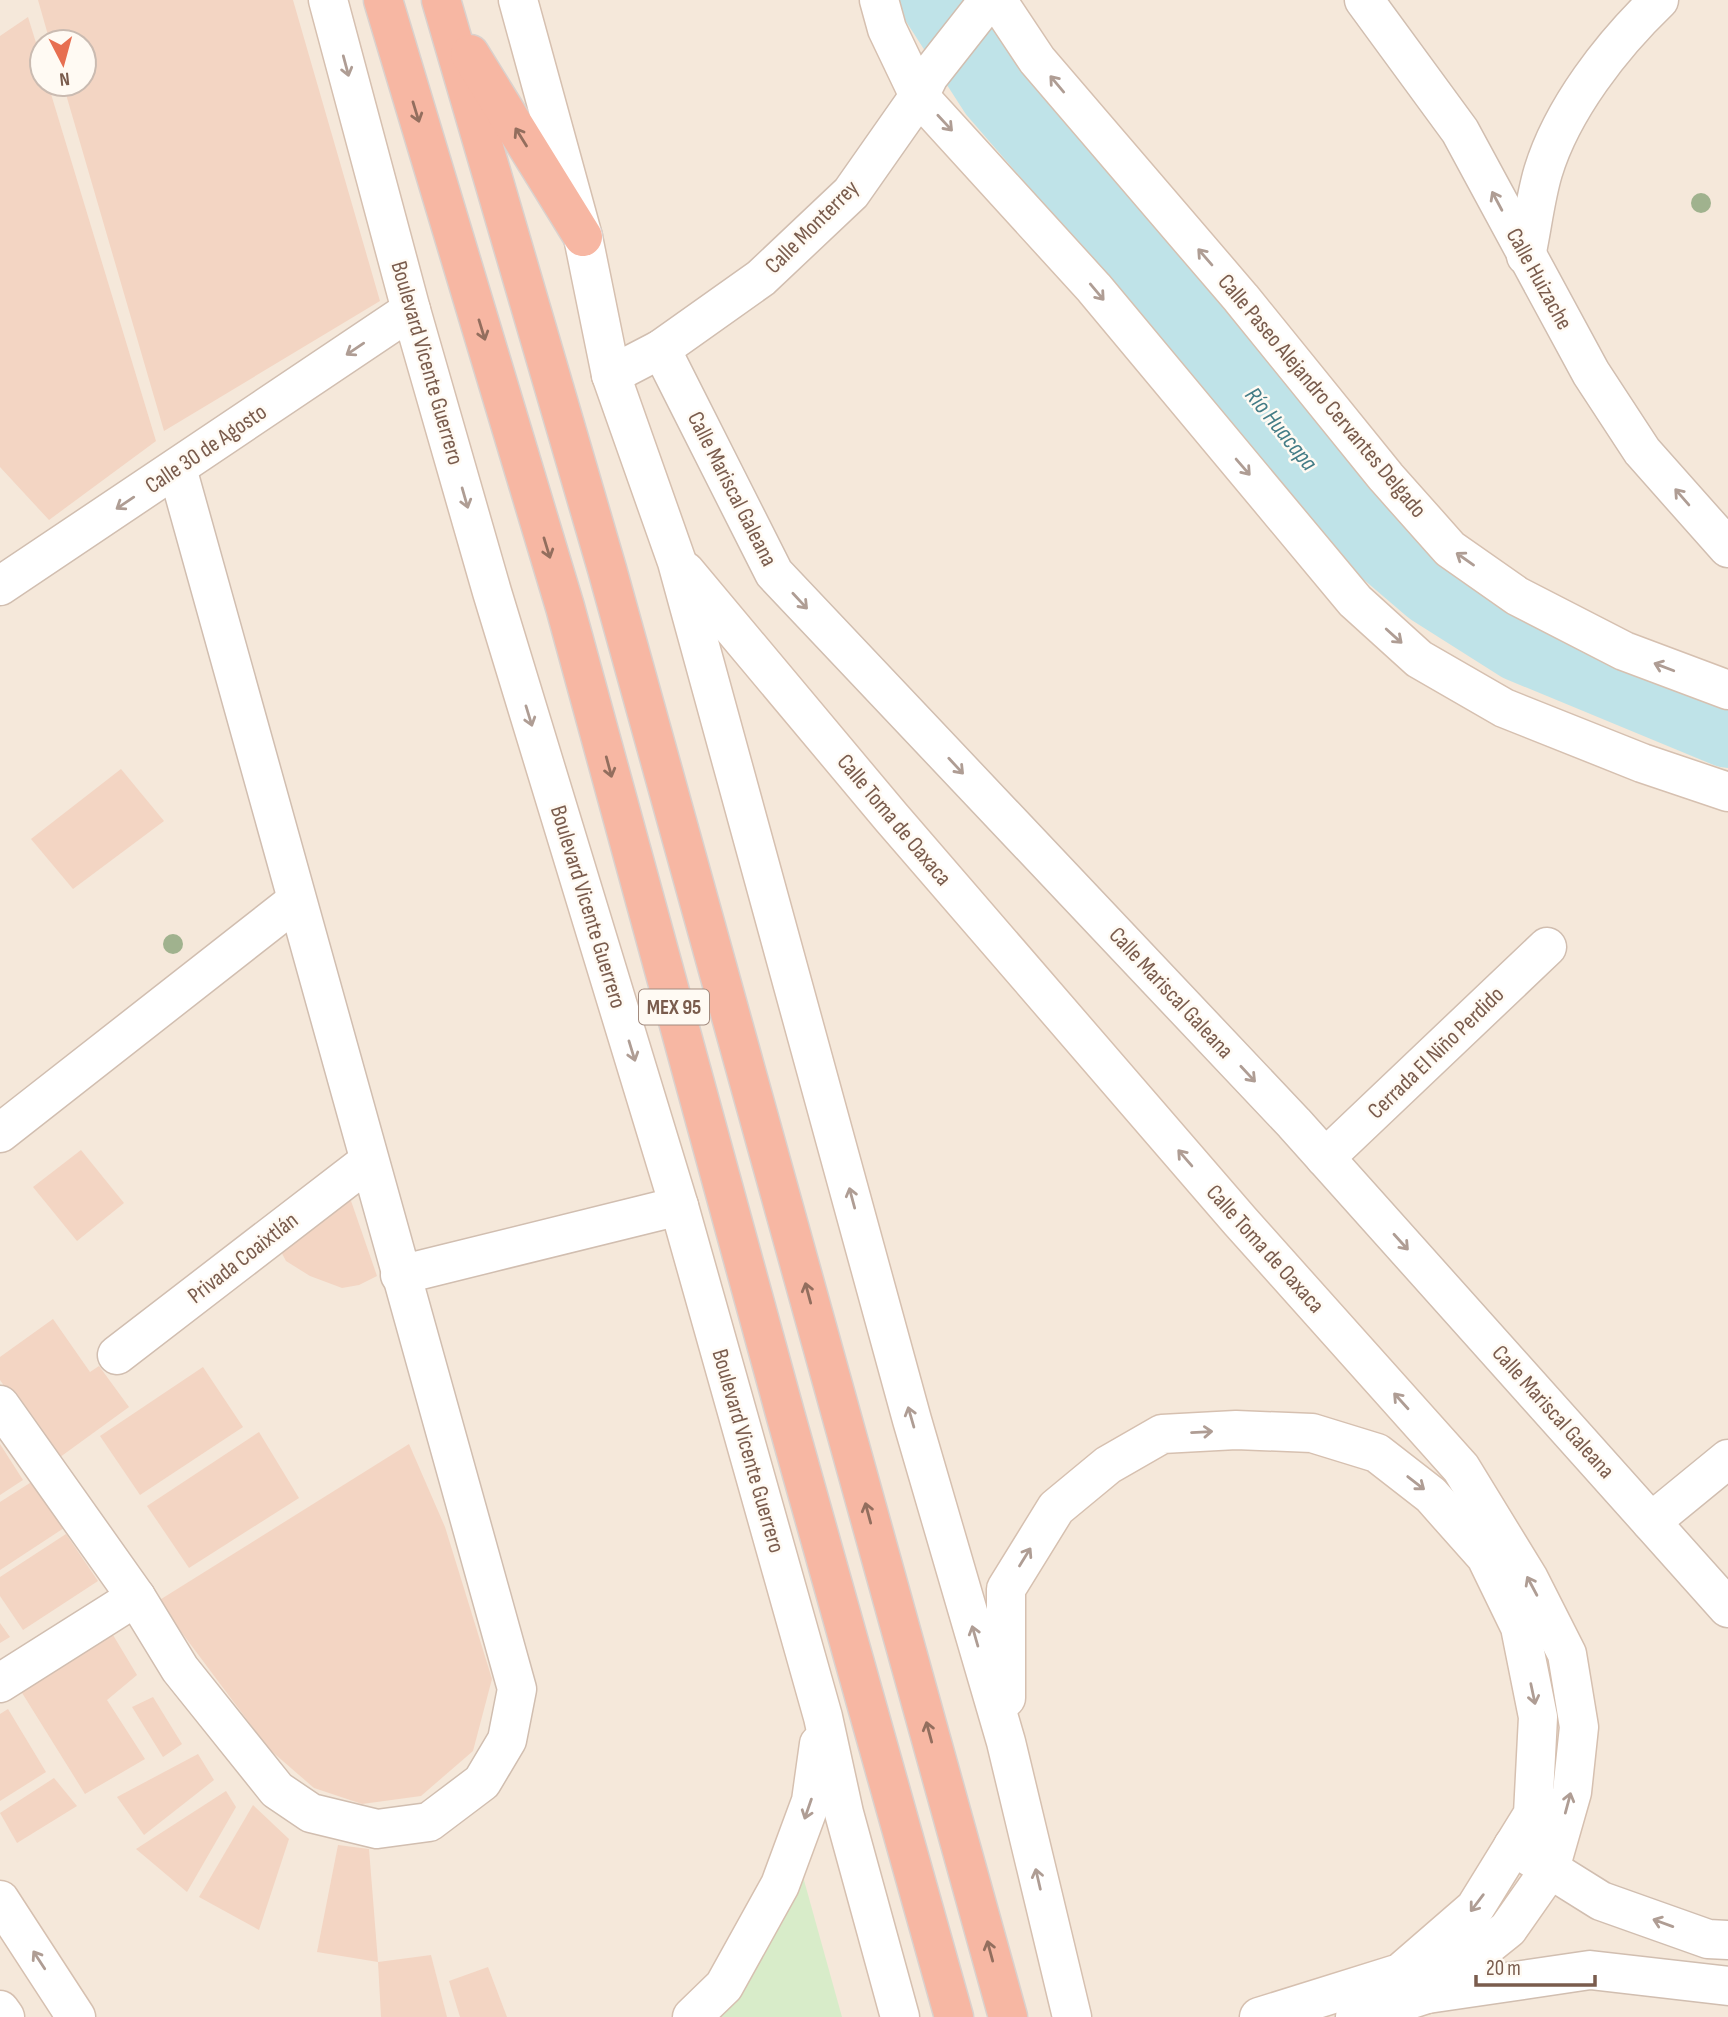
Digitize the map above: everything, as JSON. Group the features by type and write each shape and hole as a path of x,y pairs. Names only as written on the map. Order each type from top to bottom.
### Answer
{"highway":[{"name":"Boulevard Vicente Guerrero","path":"383,0 565,607 786,1417 954,2017"},
{"path":"442,6 583,237"},
{"name":"MEX 95","path":"442,6 607,569 1008,2017"}],"street":[{"name":"Boulevard Vicente Guerrero","path":"328,0 411,310 492,592 679,1206 823,1717 844,1813 900,2017"},
{"path":"518,0 583,237 611,375 677,562 912,1420 1006,1742 1072,2017"},
{"path":"879,0 887,29 924,86 1355,601 1419,659 1504,708 1642,764 1728,792"},
{"name":"Calle Huizache","path":"1364,0 1460,131 1591,373 1642,451 1728,548"},
{"path":"1526,256 1543,171 1578,96 1634,23 1659,0"},
{"name":"Calle Monterrey","path":"611,375 662,349 761,278 851,192 924,86 991,2"},
{"name":"Calle Paseo Alejandro Cervantes Delgado","path":"991,2 1037,60 1241,298 1386,477 1450,549 1517,596 1623,651 1728,691"},
{"name":"Calle 30 de Agosto","path":"0,586 411,310"},
{"name":"Calle Mariscal Galeana","path":"662,349 774,573 1325,1158 1728,1608"},
{"path":"0,1405 136,1597 180,1669 277,1790 311,1813 377,1829 429,1822 482,1782 507,1740 517,1689 177,468"},
{"name":"Calle Toma de Oaxaca","path":"677,562 909,838 1240,1221 1461,1468 1529,1579 1567,1654 1579,1727 1572,1792 1550,1869 1508,1929 1355,2017"},
{"path":"0,1133 296,901"},
{"name":"Cerrada El Niño Perdido","path":"1325,1158 1547,947"},
{"name":"Privada Coaixtlán","path":"117,1355 369,1161"},
{"path":"400,1275 679,1206"},
{"name":"Calle Toma de Oaxaca","path":"1006,1742 1006,1589 1056,1508 1108,1465 1162,1434 1236,1430 1312,1433 1377,1453 1431,1495 1486,1557 1520,1627 1538,1717 1532,1814 1475,1908 1413,1983"},
{"path":"1651,1522 1728,1459"},
{"path":"0,1683 136,1597"},
{"path":"692,2017 724,1986 780,1885 811,1801 823,1717"},
{"path":"1513,1846 1601,1901 1708,1939 1728,1940"},
{"path":"0,1899 76,2017"},
{"name":"Calle Toma de Oaxaca","path":"1259,2017 1413,1983 1590,1970 1728,1986"},
{"path":"0,2010 5,2017"}],"shaded area":[{"path":"0,0 1728,0 1728,2017 0,2017"}],"green space":[{"path":"797,1855 842,2017 695,2017"}],"building":[{"path":"38,0 293,0 380,301 164,431 67,98 98,98 98,28 46,28"},
{"path":"28,17 31,28 28,28 28,98 52,98 156,441 49,520 0,467 0,36"},
{"path":"121,769 164,821 73,889 31,839"},
{"path":"81,1150 124,1203 77,1241 33,1187"},
{"path":"349,1195 377,1276 359,1285 342,1288 310,1276 286,1261 279,1248"},
{"path":"53,1319 90,1372 99,1366 129,1407 56,1460 0,1380 0,1357"},
{"path":"203,1367 243,1427 140,1495 100,1436"},
{"path":"259,1432 299,1498 189,1568 147,1506"},
{"path":"0,1444 23,1480 0,1495"},
{"path":"409,1444 445,1527 492,1679 473,1751 421,1796 362,1804 314,1788 269,1749 158,1601"},
{"path":"33,1481 64,1528 0,1570 0,1502"},
{"path":"66,1534 98,1581 23,1630 0,1596 0,1577"},
{"path":"0,1623 10,1637 0,1643"},
{"path":"113,1635 137,1675 107,1700 145,1759 85,1794 19,1688"},
{"path":"153,1697 182,1744 163,1757 132,1707"},
{"path":"8,1709 46,1772 0,1801 0,1714"},
{"path":"198,1754 214,1780 144,1835 117,1797"},
{"path":"54,1778 77,1806 17,1843 0,1813"},
{"path":"226,1791 236,1807 187,1892 136,1849"},
{"path":"253,1805 289,1839 259,1930 199,1897"},
{"path":"338,1845 369,1849 378,1962 317,1952"},
{"path":"431,1955 447,2017 381,2017 378,1962"},
{"path":"488,1967 507,2017 460,2017 449,1981"}],"waterway":[{"name":"Río Huacapa","path":"935,0 995,93 1213,344 1312,463 1368,536 1430,589 1520,646 1728,732"}]}
